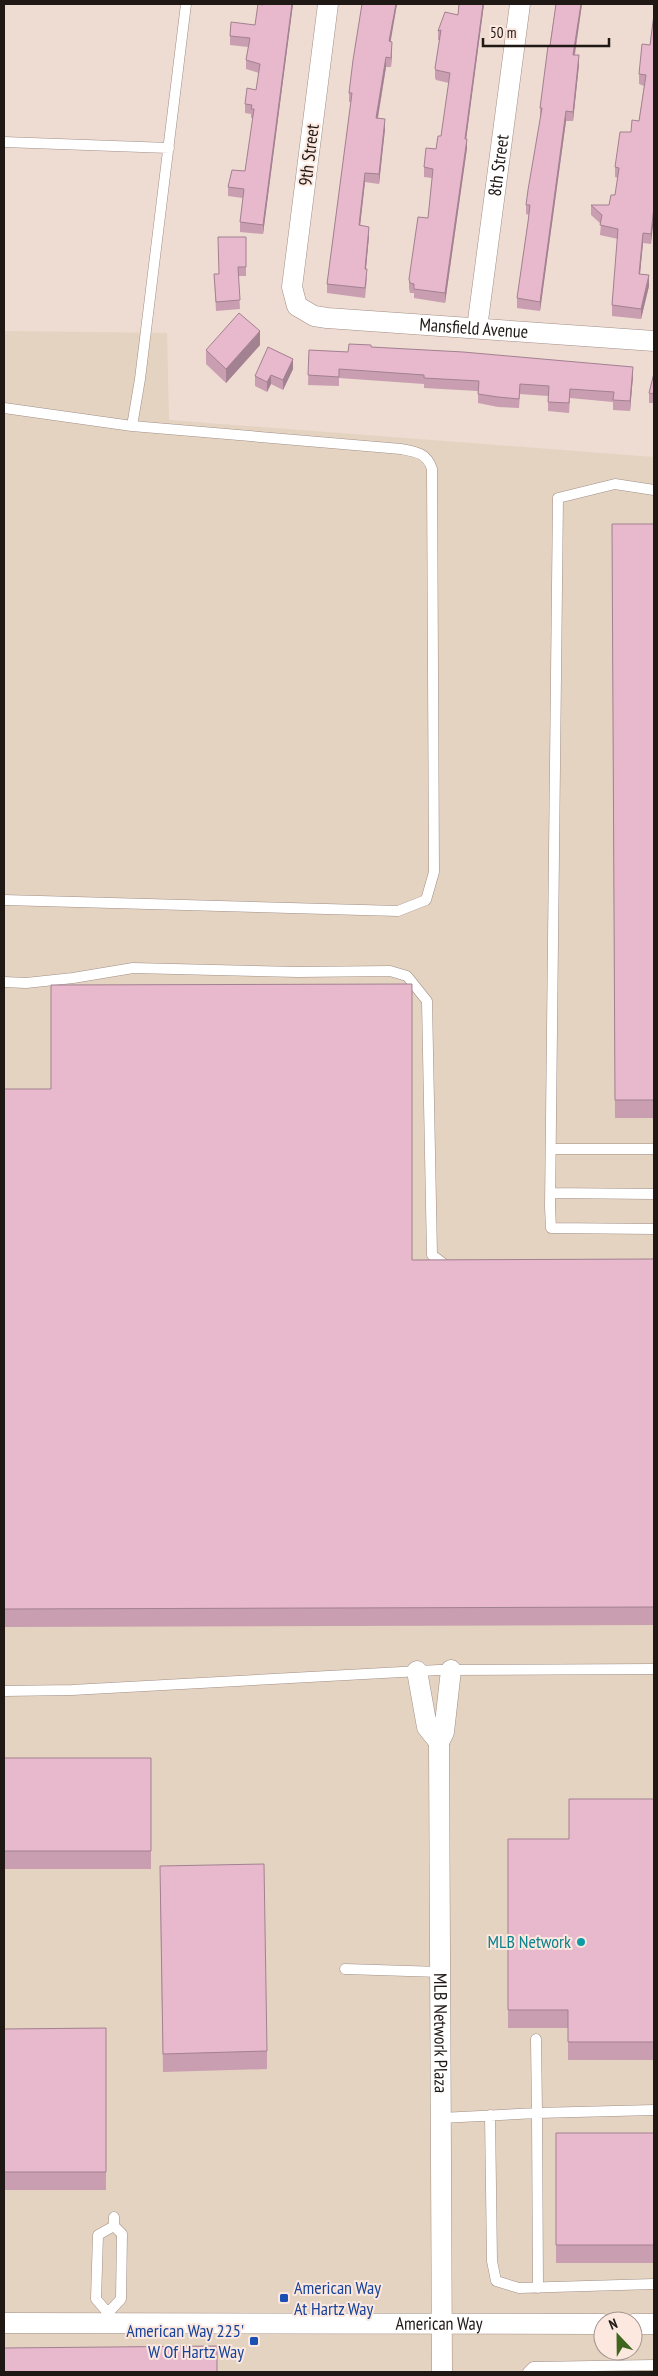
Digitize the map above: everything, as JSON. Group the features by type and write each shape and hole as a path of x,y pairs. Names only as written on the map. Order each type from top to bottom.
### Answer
{"street":[{"name":"9th Street","path":"297,306 292,287 328,4"},
{"name":"8th Street","path":"477,328 520,4"},
{"name":"Mansfield Avenue","path":"297,306 314,316 327,318 654,341"},
{"name":"MLB Network Plaza","path":"442,2372 439,1742 444,1732 451,1670"},
{"path":"417,1671 427,1727 439,1742"},
{"name":"American Way","path":"4,2323 107,2318 442,2324 593,2324"}],"lane":[{"path":"132,426 170,148 186,4"},
{"path":"4,142 170,148"},
{"path":"4,408 132,426 402,449 422,454 429,462 432,479 434,862 426,900 398,911 4,900"},
{"path":"654,490 615,484 558,498 550,1193 551,1228 654,1229"},
{"path":"4,982 26,983 73,978 132,968 298,972 390,971 407,976 427,1001 432,1255 446,1267 455,1267"},
{"path":"551,1149 654,1149"},
{"path":"550,1193 654,1194"},
{"path":"4,1691 72,1690 417,1671 654,1668"},
{"path":"345,1969 440,1972"},
{"path":"536,2039 538,2288"},
{"path":"441,2118 654,2110"},
{"path":"490,2115 493,2273 496,2281 503,2285 538,2288 654,2284"},
{"path":"114,2221 122,2234 121,2299 107,2318 96,2299 98,2235 114,2221"},
{"path":"528,2372 534,2367 654,2366"}],"shaded area":[{"path":"4,331 167,333 169,420 654,457 654,2372 4,2372"}],"building":[{"path":"258,4 292,4 263,225 240,222 244,189 228,187 232,170 245,171 254,109 251,109 252,105 245,104 247,88 256,90 260,64 246,60 250,38 230,36 231,22 255,25"},
{"path":"362,4 396,4 389,41 392,42 391,58 386,57 376,118 385,119 379,174 365,173 359,225 369,227 365,288 327,284 352,93 349,93 353,60"},
{"path":"459,4 483,4 465,139 467,139 445,293 414,289 414,284 410,283 409,279 418,217 428,218 433,169 424,167 426,148 436,149 438,136 441,136 450,73 436,70 435,68 441,30 438,31 445,12 458,15"},
{"path":"556,4 581,4 573,55 579,55 573,112 566,111 540,302 517,298 530,205 526,205 542,108 540,108 548,46 550,46"},
{"path":"654,14 654,206 651,234 643,233 639,274 649,275 641,309 612,305 618,229 600,225 602,215 591,205 609,205 611,195 615,195 619,168 615,167 620,132 631,132 632,120 639,121 646,75 639,74 642,44 650,45"},
{"path":"218,237 246,237 246,267 238,267 240,300 216,302 214,274 219,274"},
{"path":"239,313 260,331 226,369 206,350"},
{"path":"349,344 633,367 630,401 613,400 614,392 570,389 569,403 548,402 549,386 520,384 519,399 498,397 478,394 479,381 424,378 424,375 339,369 339,377 308,375 309,350 348,352"},
{"path":"268,347 293,359 283,380 271,375 267,382 255,376"},
{"path":"654,373 654,394 649,393"},
{"path":"612,524 654,524 654,1100 615,1100"},
{"path":"412,984 412,1260 654,1259 654,1607 4,1609 4,1089 51,1089 51,985"},
{"path":"4,1758 151,1758 151,1851 4,1851"},
{"name":"MLB Network","path":"569,1799 654,1799 654,2042 568,2042 568,2010 508,2010 508,1839 569,1839"},
{"path":"264,1864 267,2051 163,2054 160,1866"},
{"path":"106,2028 106,2172 4,2172 4,2029"},
{"path":"556,2133 654,2133 654,2245 556,2245"},
{"path":"217,2346 217,2372 4,2372 4,2348"}],"place":[{"name":"MLB Network","path":"581,1942"},
{"name":"American Way At Hartz Way","path":"284,2298"},
{"name":"American Way 225' W Of Hartz Way","path":"254,2341"}]}
